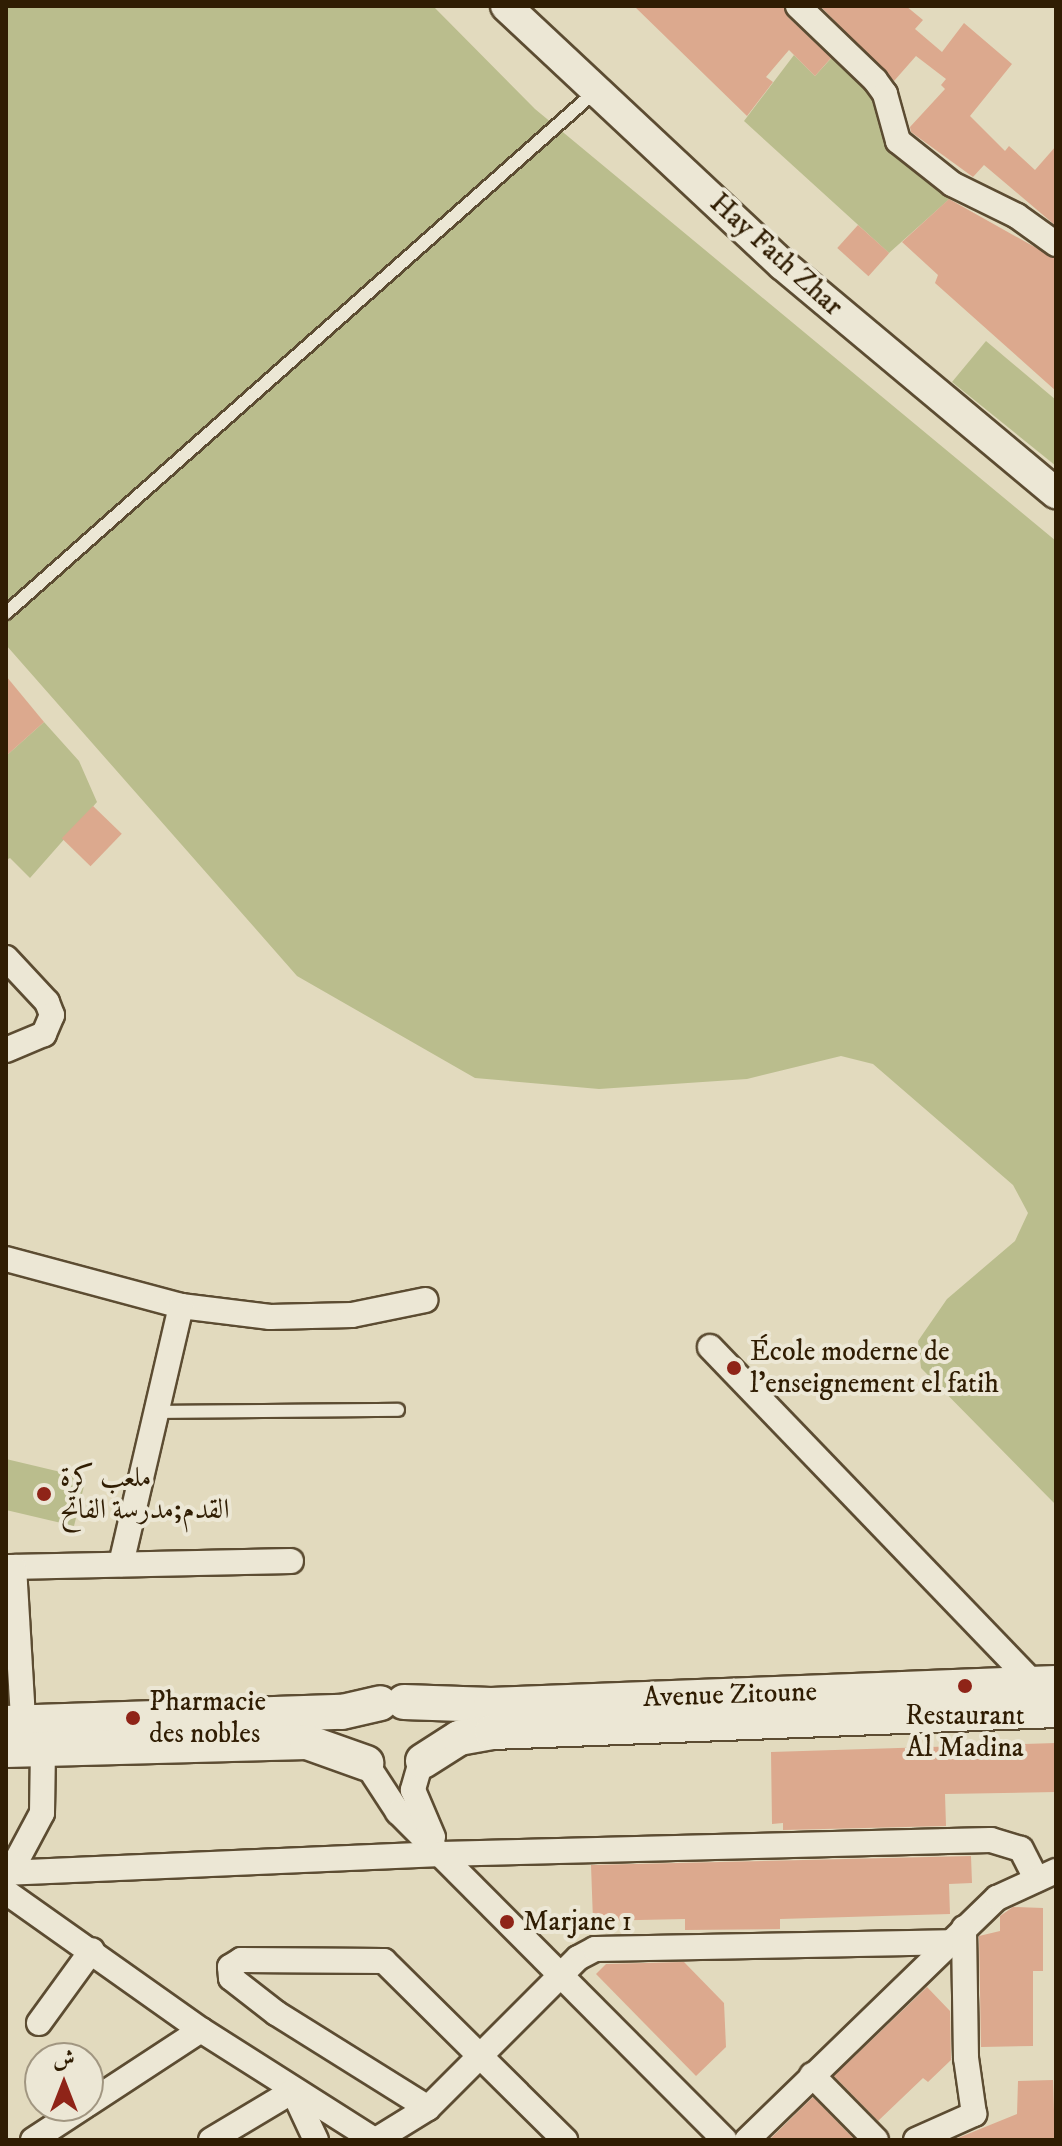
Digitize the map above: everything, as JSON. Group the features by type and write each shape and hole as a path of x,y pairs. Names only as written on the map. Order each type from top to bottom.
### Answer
{"main road":[{"name":"Avenue Zitoune","path":"21,1738 342,1712 392,1702 491,1705 1045,1683"},
{"path":"21,1738 307,1742 366,1763 386,1775 421,1763 431,1738 429,1726 415,1707 392,1702 357,1729 356,1741 366,1763"},
{"name":"Avenue Zitoune","path":"421,1763 459,1738 492,1732 1056,1710"}],"street":[{"name":"Hay Fath Zhar","path":"506,6 783,265 1056,493"},
{"path":"798,6 875,80 885,94 898,141 952,184 1017,216 1056,244"},
{"path":"6,958 47,1002 52,1015 44,1034 6,1050"},
{"path":"6,1259 181,1306 270,1317 352,1315 425,1300"},
{"path":"121,1564 181,1306"},
{"path":"710,1347 1045,1683"},
{"path":"7,1879 42,1813 21,1738 10,1567 291,1561"},
{"path":"366,1763 398,1812 725,2140"},
{"path":"421,1763 413,1790 441,1854"},
{"path":"7,1879 441,1854 991,1840 1021,1849 1046,1875 1010,1889 957,1935 747,2140"},
{"path":"7,1879 92,1950 201,2030 375,2140 428,2108 477,2055 578,1958 612,1946 957,1935"},
{"path":"916,2140 974,2114 966,2058 957,1935"},
{"path":"39,2023 92,1950"},
{"path":"428,2108 276,2013 231,1978 230,1967 241,1960 384,1961 565,2140"},
{"path":"104,2093 201,2030"},
{"path":"812,2075 876,2140"},
{"path":"211,2140 293,2091"},
{"path":"293,2091 316,2140"},
{"path":"33,2140 60,2122"}],"lane":[{"path":"6,613 598,90"},
{"path":"157,1412 398,1410"}],"green space":[{"path":"6,6 433,6 535,109 1056,541 1056,1505 921,1368 918,1341 947,1299 1015,1241 1028,1213 1013,1185 873,1064 841,1056 747,1079 599,1089 475,1078 297,976 6,645"},
{"path":"835,54 876,96 955,194 889,253 744,121 794,55 815,76"},
{"path":"986,341 1056,400 1056,466 952,382"},
{"path":"44,722 79,761 97,802 30,878 10,858 6,860 6,756"},
{"name":"ملعب كرة القدم;مدرسة الفاتح","path":"6,1459 86,1478 74,1526 6,1510"}],"building":[{"path":"634,6 783,6 788,17 831,58 815,76 789,50 766,77 773,82 747,116"},
{"path":"820,6 906,6 923,20 915,29 942,52 964,23 1012,64 970,116 1005,151 1009,146 1035,170 1056,146 1056,226 984,165 973,177 911,132 910,127 945,89 941,85 946,79 916,56 894,81"},
{"path":"949,199 1056,259 1056,391 935,283 938,275 902,242"},
{"path":"858,225 889,253 868,276 837,248"},
{"path":"6,676 44,722 6,756"},
{"path":"93,806 122,834 91,866 62,838"},
{"path":"1056,1743 1056,1792 945,1794 946,1826 783,1830 783,1823 772,1824 771,1752"},
{"path":"971,1856 972,1883 949,1884 950,1914 780,1919 780,1929 685,1930 685,1919 593,1921 591,1865"},
{"path":"1013,1907 1043,1908 1043,1971 1033,1971 1033,2046 981,2047 979,1936 1000,1931 1000,1916"},
{"path":"684,1962 724,2003 726,2047 696,2076 596,1974 606,1964"},
{"path":"927,1987 950,2011 951,2060 928,2082 923,2078 878,2121 834,2076"},
{"path":"1053,2080 1055,2140 953,2140 1017,2114 1018,2081"},
{"path":"813,2097 855,2140 769,2140"}],"place":[{"name":"École moderne de l'enseignement el fatih","path":"734,1368"},
{"name":"ملعب كرة القدم;مدرسة الفاتح","path":"44,1494"},
{"name":"Restaurant Al Madina","path":"965,1686"},
{"name":"Pharmacie des nobles","path":"133,1718"},
{"name":"Marjane 1","path":"507,1922"}]}
